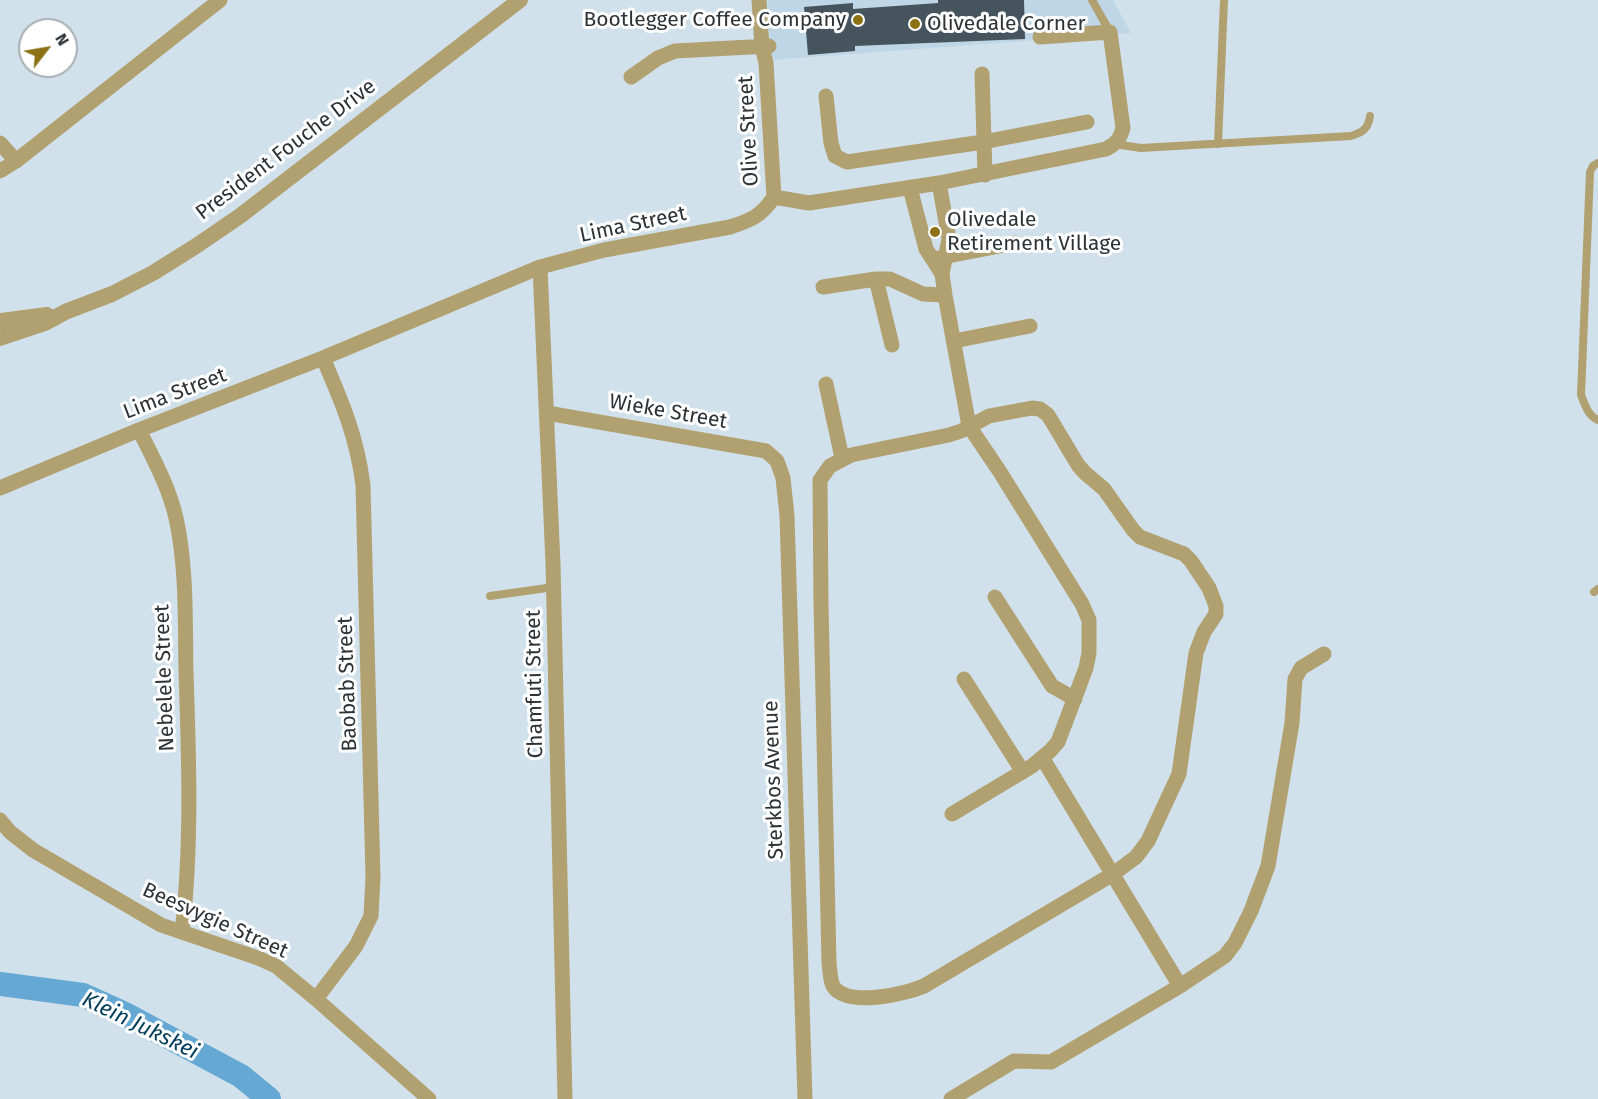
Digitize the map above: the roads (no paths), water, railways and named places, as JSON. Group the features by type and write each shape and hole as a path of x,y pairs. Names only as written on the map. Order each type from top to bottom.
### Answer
{"street":[{"path":"0,171 16,161 220,0"},
{"name":"President Fouche Drive","path":"0,338 45,323 65,312 112,294 153,273 196,246 240,216 520,0"},
{"name":"Olive Street","path":"759,0 765,47 774,197"},
{"name":"Olive Street","path":"765,47 769,0"},
{"path":"774,197 809,203 910,188 985,175 1106,149 1114,144 1120,138 1123,128 1110,32 1040,37"},
{"path":"631,77 658,58 675,51 765,47"},
{"path":"982,74 985,175"},
{"path":"826,96 831,144 835,156 841,161 853,162 983,142 1087,122"},
{"path":"0,143 16,161"},
{"path":"939,183 949,239 939,258 969,426 1082,604 1089,620 1089,653 1086,668 1058,742 1042,759 1023,772 952,814"},
{"path":"910,188 926,249 939,258 1015,243"},
{"name":"Lima Street","path":"0,488 139,430 323,358 540,267 604,250 730,227 751,221 764,211 774,197"},
{"name":"Chamfuti Street","path":"540,267 554,587 565,1099"},
{"path":"876,279 892,345"},
{"path":"823,287 890,279 923,294 945,295"},
{"name":"President Fouche Drive","path":"0,321 65,312"},
{"path":"954,341 1030,326"},
{"name":"Baobab Street","path":"316,999 356,946 370,916 373,877 363,485 350,422 323,358"},
{"path":"826,384 842,458"},
{"path":"1037,408 1044,411 1078,465 1104,489 1140,537 1184,554 1191,561 1214,598 1216,606 1215,614 1199,641 1196,653 1179,774 1148,841 1136,857 1113,874 924,986 906,993 860,998 847,996 837,991 832,984 829,963 820,604 820,480 830,466 842,458 949,435 989,416 1037,408"},
{"name":"Wieke Street","path":"547,413 745,446 766,451 777,461"},
{"name":"Nebelele Street","path":"139,430 170,495 181,554 189,790 186,898 182,932"},
{"name":"Sterkbos Avenue","path":"777,461 783,478 787,516 805,1099"},
{"path":"995,597 1052,686 1074,699"},
{"path":"951,1099 1014,1061 1051,1062 1180,986 1225,956 1235,943 1251,911 1268,866 1292,723 1295,679 1300,668 1324,654"},
{"path":"964,679 1023,772"},
{"path":"1042,759 1180,986"},
{"name":"Beesvygie Street","path":"0,820 10,832 33,850 161,925 276,966 429,1099"}],"lane":[{"path":"1092,0 1110,32"},
{"path":"1218,144 1224,0"},
{"path":"1114,144 1142,148 1351,136 1363,132 1370,116"},
{"path":"1598,163 1590,172 1581,395 1592,418 1598,420"},
{"path":"490,596 554,587"}],"waterway":[{"name":"Klein Jukskei","path":"0,984 83,995 127,1015 241,1076 269,1099"}],"place":[{"name":"Bootlegger Coffee Company","path":"858,20"},
{"name":"Olivedale Corner","path":"915,24"},
{"name":"Olivedale Retirement Village","path":"935,232"}]}
